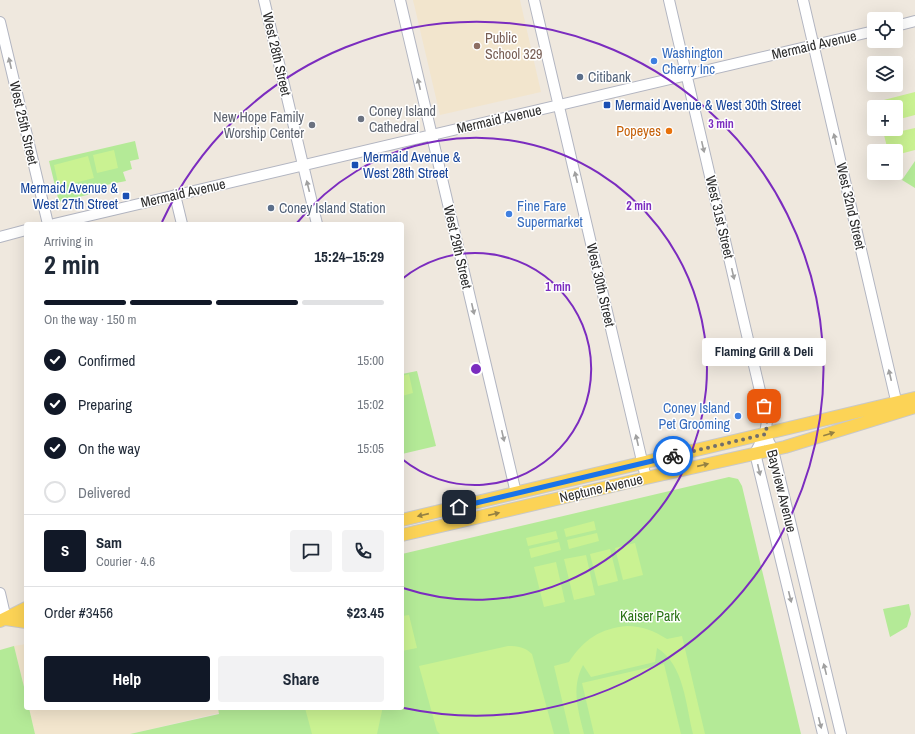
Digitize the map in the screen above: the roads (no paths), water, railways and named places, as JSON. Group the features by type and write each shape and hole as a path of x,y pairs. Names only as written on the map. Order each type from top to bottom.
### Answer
{"main road":[{"name":"Neptune Avenue","path":"404,535 773,450 898,407 915,398"},
{"name":"Neptune Avenue","path":"404,520 766,434 898,407 915,407"},
{"path":"3,620 24,609"},
{"path":"3,620 24,622"}],"street":[{"name":"West 28th Street","path":"264,0 317,222"},
{"name":"West 29th Street","path":"400,0 516,493"},
{"name":"West 30th Street","path":"534,0 646,478"},
{"name":"West 31st Street","path":"669,0 767,421 766,434"},
{"name":"West 32nd Street","path":"803,0 898,407"},
{"name":"West 25th Street","path":"0,22 48,222"},
{"path":"903,25 915,22"},
{"name":"Mermaid Avenue","path":"63,222 867,33"},
{"path":"175,196 182,222"},
{"path":"0,237 24,231"},
{"name":"Bayview Avenue","path":"766,434 773,450 841,734"},
{"name":"Bayview Avenue","path":"766,434 756,454 823,734"},
{"path":"0,593 3,620"}],"place":[{"name":"Public School 329","path":"477,46"},
{"name":"Washington Cherry Inc","path":"654,61"},
{"name":"Citibank","path":"580,77"},
{"name":"Mermaid Avenue & West 30th Street","path":"607,105"},
{"name":"Coney Island Cathedral","path":"361,119"},
{"name":"New Hope Family Worship Center","path":"312,125"},
{"name":"Popeyes","path":"669,131"},
{"name":"Mermaid Avenue & West 28th Street","path":"355,165"},
{"name":"Mermaid Avenue & West 27th Street","path":"126,196"},
{"name":"Coney Island Station","path":"271,208"},
{"name":"Fine Fare Supermarket","path":"509,214"},
{"name":"Flaming Grill & Deli","path":"764,406"},
{"name":"Coney Island Pet Grooming","path":"738,416"}],"park label":[{"name":"Kaiser Park","path":"650,616"}]}
